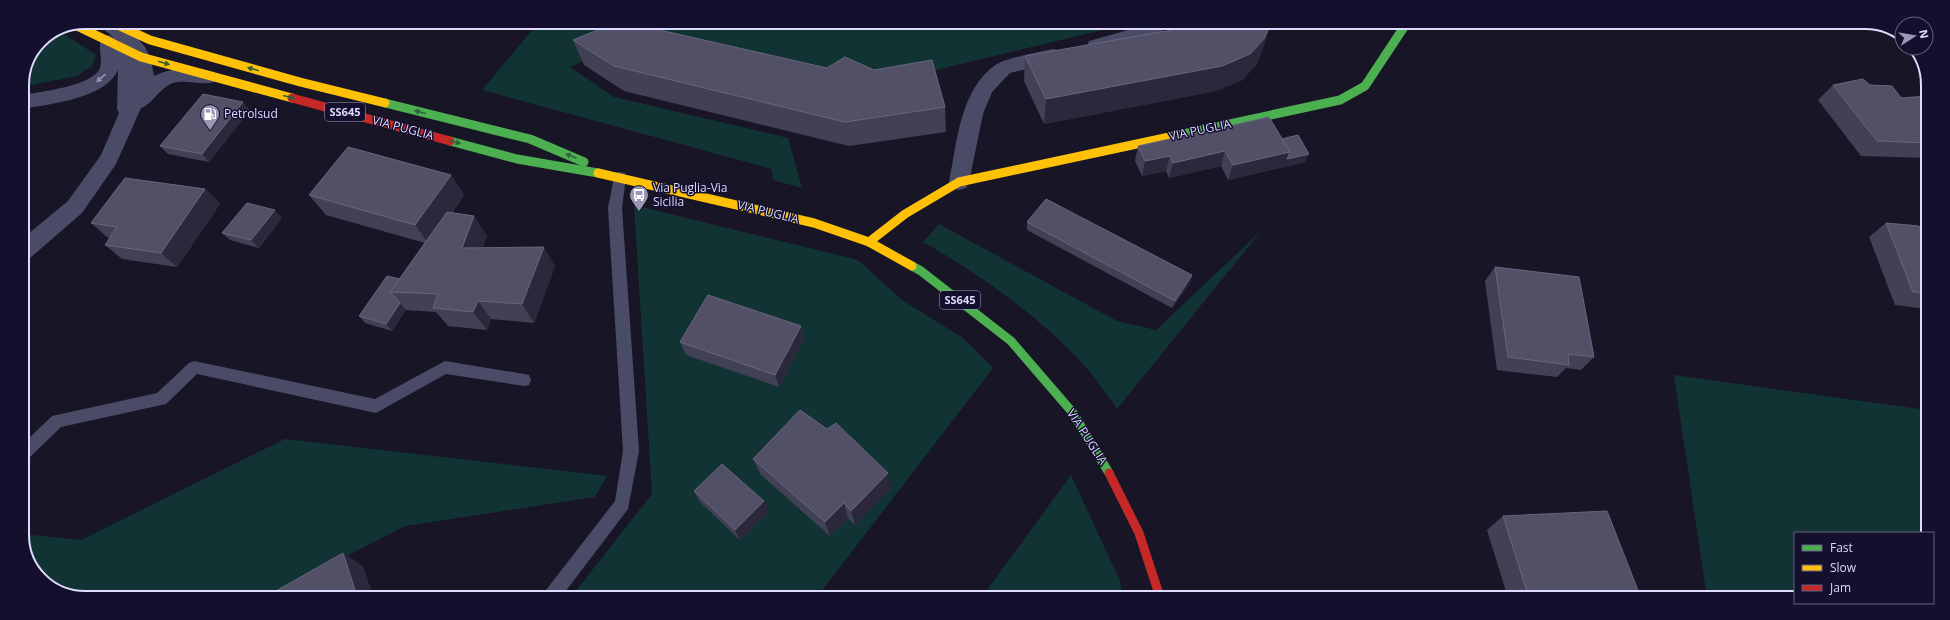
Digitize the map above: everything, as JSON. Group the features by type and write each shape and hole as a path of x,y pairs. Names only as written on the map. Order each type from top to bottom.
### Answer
{"main road":[{"name":"VIA PUGLIA","path":"83,29 141,57 517,159 620,177 814,223 869,242 921,271 1011,341 1073,413 1117,486 1150,560 1158,591"},
{"name":"VIA PUGLIA","path":"126,29 150,40 300,82 530,139 620,177"},
{"name":"VIA PUGLIA","path":"869,242 905,214 959,182 1340,100 1365,86 1403,29"}],"street":[{"path":"29,246 75,207 108,159 145,77 145,68 141,57 128,37 116,29"},
{"path":"959,182 972,114 984,88 1004,68 1075,51 1153,29"},
{"path":"109,42 122,57 127,69 127,115"},
{"path":"29,101 92,86 106,74 110,62 109,42"},
{"path":"127,115 149,90 167,77 180,74 218,78"}],"lane":[{"path":"556,591 622,504 631,451 615,208 620,177"},
{"path":"29,448 58,420 161,399 194,367 376,406 446,367 524,380"}],"green space":[{"path":"533,29 1107,29 898,79 870,80 651,31 570,67 614,97 788,138 802,188 773,180 772,169 482,90"},
{"path":"63,33 96,55 92,66 77,76 29,85 30,74 38,54 45,45"},
{"path":"634,205 858,260 902,300 963,338 993,368 822,591 576,591 652,494"},
{"path":"939,224 1117,321 1156,330 1262,230 1117,409 1090,372 1054,335 990,284 923,242"},
{"path":"1674,375 1921,409 1921,532 1794,532 1794,591 1706,591"},
{"path":"285,439 607,476 595,497 405,526 279,591 78,591 54,582 41,569 33,556 29,535 81,540"},
{"path":"1071,475 1120,581 1122,591 986,591"}],"building":[{"path":"600,29 655,29 827,68 845,57 874,70 932,60 945,107 845,122 614,66 573,40"},
{"path":"1177,29 1268,29 1264,39 1250,54 1222,66 1046,99 1025,56"},
{"path":"1863,79 1870,85 1892,86 1901,98 1921,97 1921,143 1877,141 1833,85"},
{"path":"203,94 243,102 202,154 160,146"},
{"path":"1269,117 1290,152 1233,165 1225,151 1173,163 1170,156 1145,161 1138,146"},
{"path":"1298,135 1309,154 1287,159 1290,152 1282,139"},
{"path":"348,147 451,175 415,225 309,195"},
{"path":"125,178 205,189 161,253 105,245 117,227 91,223"},
{"path":"1046,199 1192,275 1175,301 1027,222"},
{"path":"247,203 275,210 251,240 222,233"},
{"path":"447,212 474,216 462,248 544,247 522,304 478,301 473,312 433,308 438,294 390,292"},
{"path":"1886,223 1919,226 1921,232 1921,293 1913,292"},
{"path":"1495,267 1579,277 1594,357 1568,354 1569,365 1508,357"},
{"path":"387,276 400,279 390,292 400,303 386,324 359,316"},
{"path":"708,295 801,326 775,375 680,342"},
{"path":"800,410 827,429 836,423 888,473 851,511 844,503 825,522 753,459"},
{"path":"722,464 764,501 735,530 694,491"},
{"path":"1607,511 1638,591 1527,591 1503,516"},
{"path":"343,553 355,591 276,591"}],"traffic: fast":[{"path":"1174,136 1340,100 1365,86 1403,29"},
{"path":"385,103 530,139 584,162"},
{"path":"450,141 517,159 598,173"},
{"path":"912,266 921,271 1011,341 1073,413 1109,473"}],"traffic: slow":[{"path":"83,29 141,57 292,98"},
{"path":"126,29 150,40 300,82 385,103"},
{"path":"869,242 905,214 959,182 1174,136"},
{"path":"598,173 814,223 869,242 912,266"}],"traffic: jam":[{"path":"292,98 450,141"},
{"path":"1109,473 1125,502 1139,533 1158,591"}],"place":[{"name":"Petrolsud","path":"210,131"},
{"name":"Via Puglia-Via Sicilia","path":"639,212"}]}
